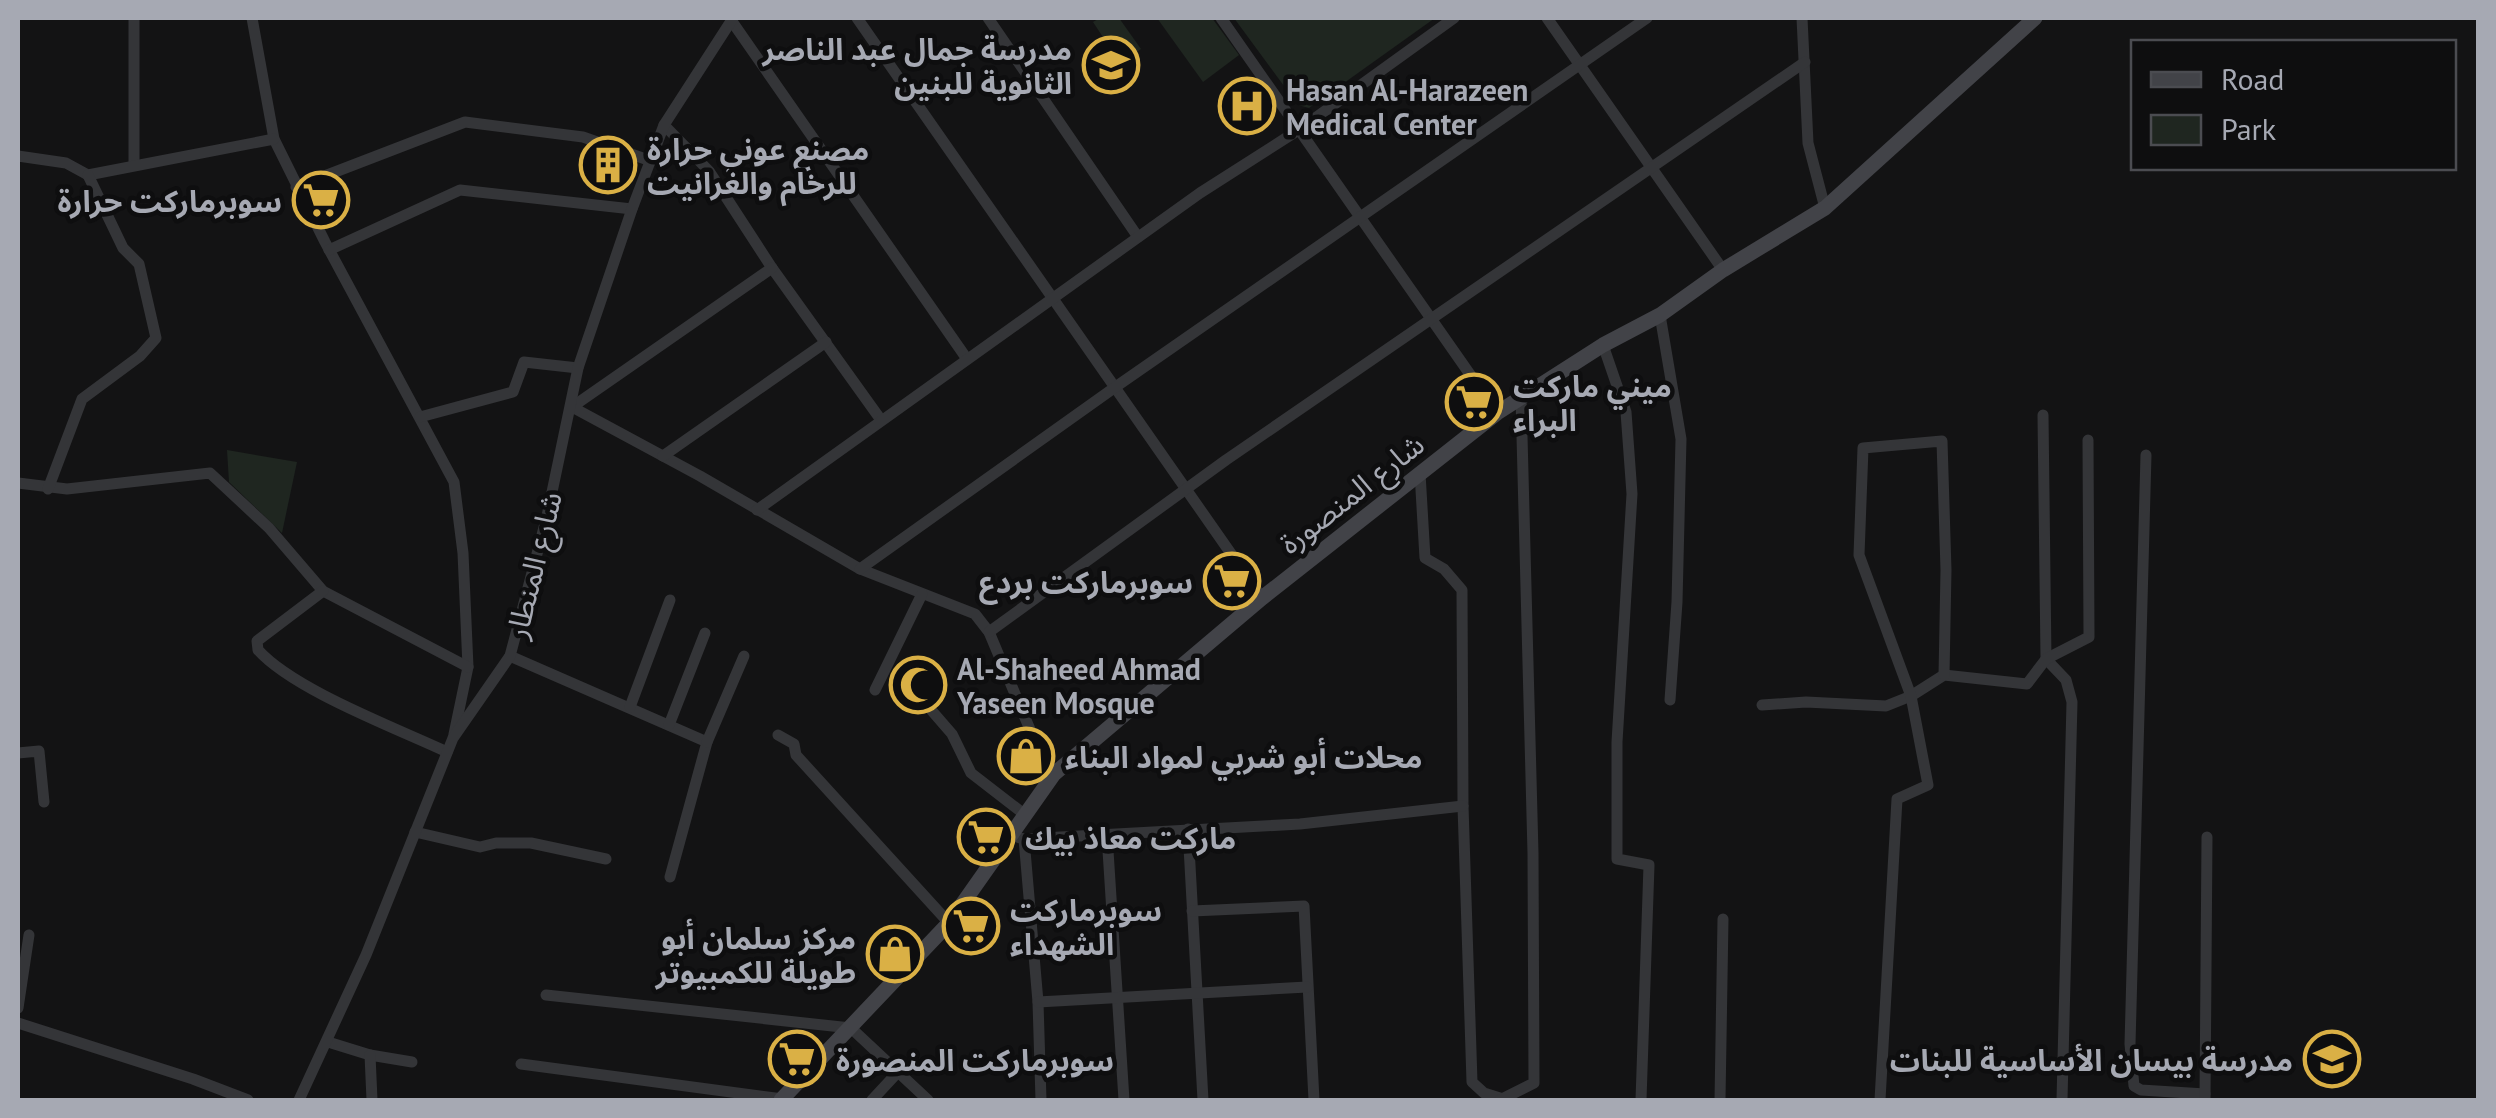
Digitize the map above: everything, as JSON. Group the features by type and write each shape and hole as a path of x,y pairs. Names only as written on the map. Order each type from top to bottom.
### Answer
{"main road":[{"name":"شارع المنصورة","path":"782,1100 950,923 1017,837 1024,814 1054,774 1262,598 1498,413 1603,345 1660,315 1723,270 1824,208 2034,18"}],"street":[{"path":"134,18 134,165"},
{"path":"252,18 274,138 296,187 454,482 463,553 468,667 453,738"},
{"path":"857,18 1262,598"},
{"path":"988,18 1138,237"},
{"path":"1222,18 1498,413"},
{"path":"757,510 1138,237 1300,129 1454,18"},
{"path":"1547,18 1723,270"},
{"path":"860,569 1647,18"},
{"path":"1802,18 1808,143 1824,208"},
{"path":"732,19 968,359"},
{"name":"شارع المنطار","path":"299,1100 328,1042 453,738 510,656 572,407 578,368 632,209 664,125 732,19"},
{"path":"989,632 1186,490 1805,62"},
{"path":"296,187 465,122 583,137 651,161"},
{"path":"664,125 709,171 772,268 881,420"},
{"path":"88,176 274,138"},
{"path":"18,156 66,163 88,176 123,248 138,264 156,338 140,356 82,399 48,488"},
{"path":"329,250 460,190 632,209"},
{"path":"772,268 572,407 860,569 975,614 989,632 1034,739 1054,774"},
{"path":"1660,315 1681,439 1678,602 1670,700"},
{"path":"663,456 826,342"},
{"path":"1603,345 1626,412 1632,494 1624,586 1616,812 1617,859 1649,865 1641,1100"},
{"path":"420,417 513,392 524,362 578,368"},
{"path":"1420,473 1424,558 1444,569 1462,590 1472,1082 1484,1093 1500,1099 1534,1083 1533,853 1521,398"},
{"path":"2042,415 2046,659 2066,680 2072,702 2062,1100"},
{"path":"1762,705 1806,702 1886,706 1944,675 2027,684 2046,659 2088,637 2088,440"},
{"path":"1880,1100 1897,799 1928,786 1911,696 1859,555 1864,448 1942,441 1944,675"},
{"path":"2146,455 2130,1044 2132,1078 2140,1090 2205,1097 2207,838"},
{"path":"18,483 48,488 210,474 269,528 323,591 468,667"},
{"path":"323,591 270,629 258,641 258,650 270,664 340,702 447,752"},
{"path":"876,690 922,594"},
{"path":"630,706 670,600"},
{"path":"669,724 704,633"},
{"path":"510,656 707,742"},
{"path":"670,876 707,742 744,656"},
{"path":"932,711 952,734 971,773 1024,814"},
{"path":"778,735 794,744 796,755 950,923"},
{"path":"18,753 39,751 44,802"},
{"path":"1042,1100 1038,1002 1017,837 1300,824 1464,806"},
{"path":"1188,830 1203,1100"},
{"path":"414,832 480,847 496,843 530,844 606,859"},
{"path":"1106,834 1124,1100"},
{"path":"1192,911 1304,906 1314,1100"},
{"path":"1720,1100 1722,918"},
{"path":"18,1008 29,936"},
{"path":"1038,1002 1307,987"},
{"path":"546,996 852,1028 928,1100"},
{"path":"18,1024 248,1100"},
{"path":"328,1042 412,1062"},
{"path":"370,1054 372,1100"},
{"path":"521,1064 782,1100"},
{"path":"872,1100 898,1072"}],"green space":[{"path":"1119,18 1141,49 1120,63 1093,22"},
{"path":"1157,18 1212,18 1239,55 1203,82"},
{"path":"1234,18 1435,18 1309,108 1298,105"},
{"path":"227,450 297,462 282,533 229,482"}],"place":[{"name":"مدرسة جمال عبد الناصر الثانوية للبنين","path":"1111,65"},
{"name":"Hasan Al-Harazeen Medical Center","path":"1247,106"},
{"name":"مصنع عوني حرارة للرخام والغرانيت","path":"608,165"},
{"name":"سوبرماركت حرارة","path":"321,200"},
{"name":"ميني ماركت البراء","path":"1474,402"},
{"name":"سوبرماركت بردع","path":"1232,581"},
{"name":"Al-Shaheed Ahmad Yaseen Mosque","path":"918,685"},
{"name":"محلات أبو شربي لمواد البناء","path":"1026,756"},
{"name":"ماركت معاذ بيك","path":"986,837"},
{"name":"سوبرماركت الشهداء","path":"971,926"},
{"name":"مركز سلمان أبو طويلة للكمبيوتر","path":"895,954"},
{"name":"سوبرماركت المنصورة","path":"797,1059"},
{"name":"مدرسة بيسان الأساسية للبنات","path":"2332,1059"}]}
